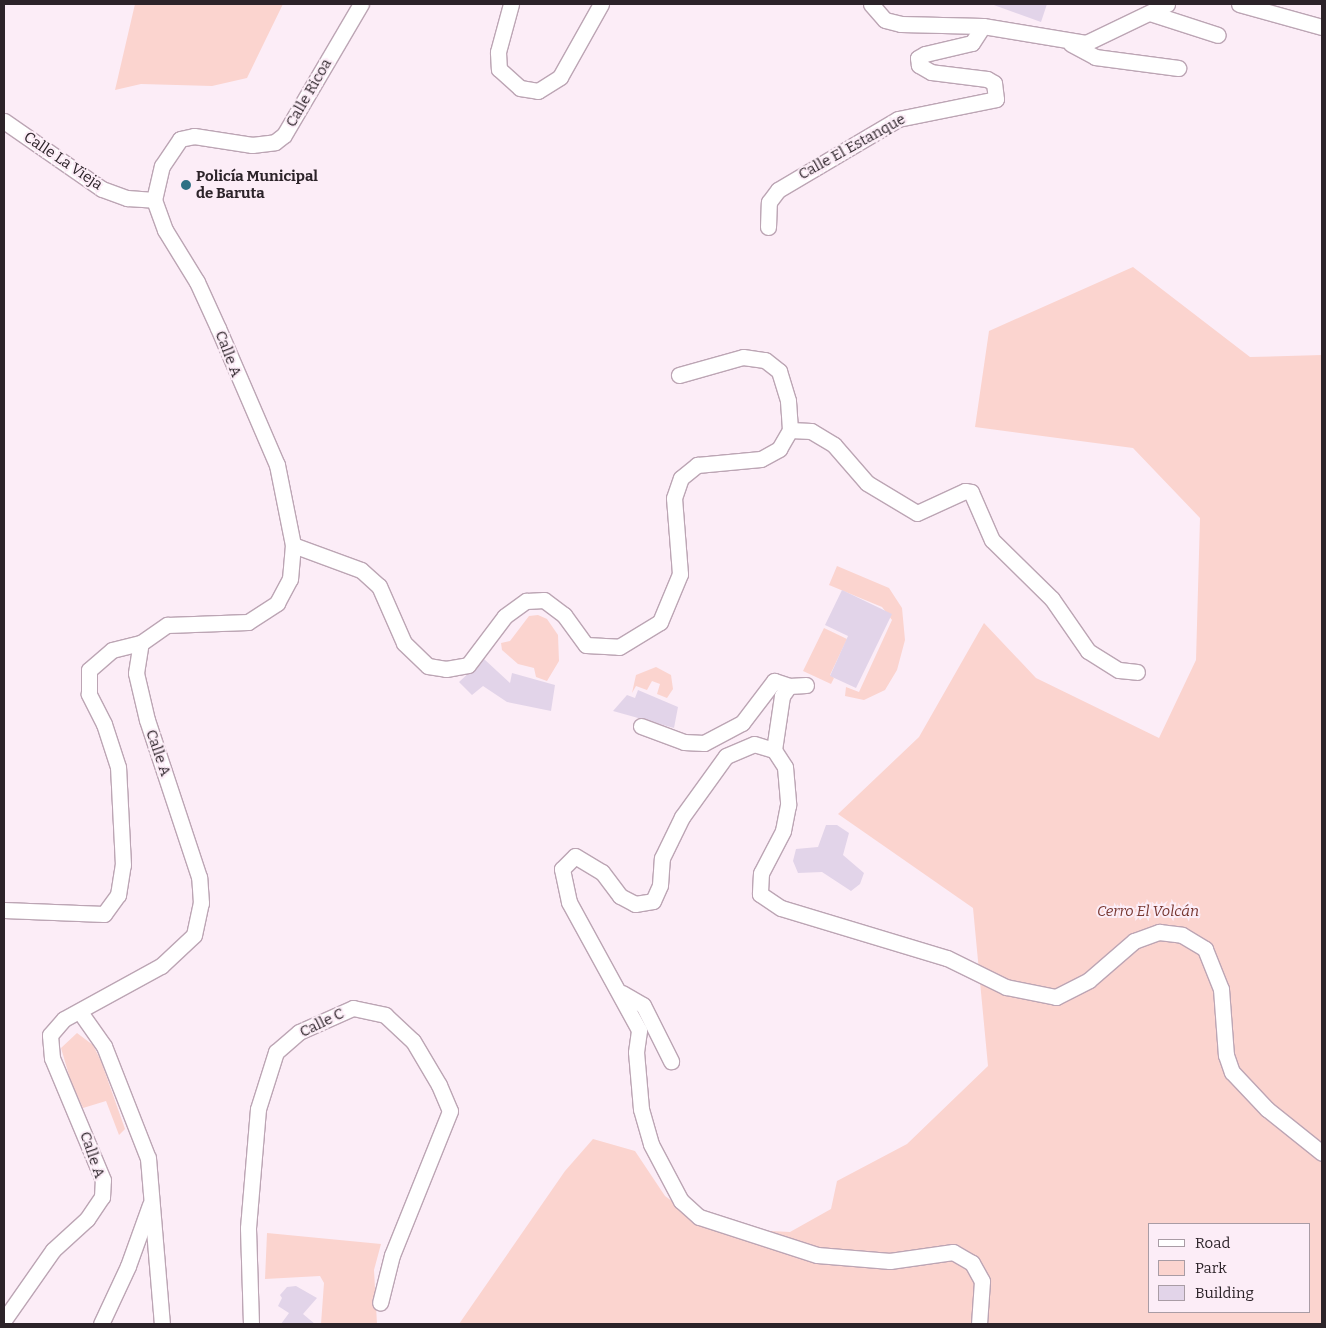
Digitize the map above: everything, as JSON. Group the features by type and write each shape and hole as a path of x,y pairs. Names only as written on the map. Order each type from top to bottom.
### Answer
{"street":[{"name":"Calle Ricoa","path":"154,200 162,166 180,139 194,136 252,145 275,142 284,135 361,4"},
{"path":"511,4 498,52 499,69 520,88 538,91 560,77 601,4"},
{"path":"871,4 885,20 901,24 983,26 1070,43 1086,43 1167,4"},
{"path":"1239,4 1276,8 1322,27"},
{"path":"1150,13 1218,35"},
{"name":"Calle El Estanque","path":"768,227 769,202 778,190 898,118 996,99 994,83 987,78 931,72 919,66 918,58 925,54 972,43 983,26"},
{"path":"1070,43 1095,56 1178,68"},
{"name":"Calle La Vieja","path":"4,121 102,189 127,198 154,200"},
{"name":"Calle A","path":"4,1320 53,1250 86,1220 102,1198 103,1180 92,1146 52,1058 50,1035 64,1020 161,966 194,935 201,903 199,877 147,720 136,673 141,643 167,625 248,622 277,602 290,579 293,545 277,465 215,320 165,230 154,200"},
{"path":"293,545 361,570 379,586 404,643 428,666 446,669 468,664 505,616 526,601 544,600 564,615 586,645 619,646 660,622 680,574 674,498 681,478 697,465 761,460 778,449 790,430 788,401 779,371 765,360 743,357 713,362 679,374"},
{"path":"790,430 811,431 834,445 867,483 918,513 966,491 971,492 992,540 1052,599 1088,651 1119,670 1138,672"},
{"path":"4,910 104,914 118,895 123,865 118,768 104,724 89,694 89,670 112,650 141,643"},
{"path":"641,726 684,742 704,743 742,723 774,681 789,686 806,685"},
{"path":"774,750 782,696 789,686"},
{"path":"979,1324 982,1281 972,1263 953,1252 890,1261 818,1255 700,1217 681,1201 651,1144 641,1109 636,1052 638,1030 622,993 569,902 562,869 575,856 602,872 620,896 635,904 654,901 660,885 662,858 682,817 726,756 754,744 774,750 785,767 788,805 783,831 761,873 760,894 781,908 947,958 1006,987 1056,998 1089,980 1134,941 1159,932 1182,935 1205,949 1221,989 1226,1055 1232,1072 1267,1109 1322,1153"},
{"path":"622,993 643,1005 671,1060"},
{"name":"Calle C","path":"251,1324 248,1228 258,1108 276,1052 299,1032 353,1008 385,1015 413,1041 440,1085 450,1111 392,1255 380,1303"},
{"path":"80,1012 104,1046 126,1095 148,1158 162,1324"},
{"path":"101,1324 128,1266 151,1201"}],"green space":[{"path":"135,4 283,4 247,78 212,86 141,84 115,90"},
{"name":"Cerro El Volcán","path":"1133,267 1250,357 1322,355 1322,1324 459,1324 565,1171 593,1139 635,1151 665,1196 709,1228 790,1232 831,1209 837,1181 907,1144 988,1066 973,908 838,814 919,737 984,623 1036,678 1159,738 1196,660 1200,518 1133,448 975,427 989,331"},
{"path":"837,566 889,588 902,608 905,640 897,670 885,690 864,700 845,696 846,687 859,692 892,620 882,607 829,585"},
{"path":"538,615 547,619 558,635 559,661 547,681 536,677 534,668 518,664 502,650 501,643 510,641 529,616"},
{"path":"824,628 847,639 830,675 834,678 831,684 803,671"},
{"path":"656,667 671,675 673,689 667,698 657,694 660,684 652,681 647,690 636,686 632,693 636,675"},
{"path":"77,1033 93,1045 101,1061 125,1129 119,1135 106,1101 83,1108 71,1082 61,1048"},
{"path":"267,1233 381,1244 374,1270 377,1324 321,1324 324,1283 320,1276 265,1279"}],"building":[{"path":"991,4 1047,4 1041,22"},
{"path":"842,590 892,614 856,688 830,676 848,636 825,625"},
{"path":"484,659 510,683 512,673 555,685 551,711 507,702 483,686 472,695 459,682"},
{"path":"638,690 678,707 674,728 613,711 627,695 635,698"},
{"path":"826,825 837,825 849,833 843,855 864,873 860,884 851,891 822,872 798,873 793,861 796,849 818,847"},
{"path":"296,1286 317,1298 303,1314 315,1324 281,1324 289,1313 278,1306 282,1298 280,1295 287,1287"}],"place":[{"name":"Policía Municipal de Baruta","path":"186,185"}]}
